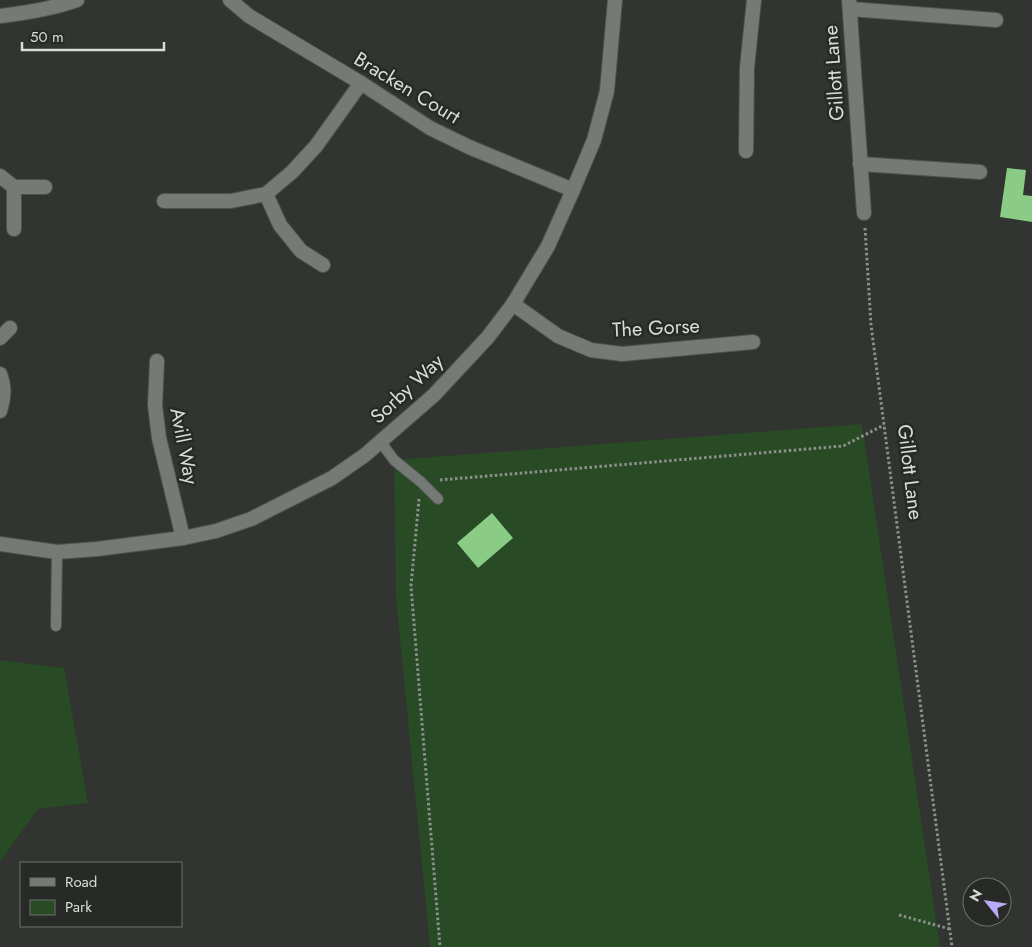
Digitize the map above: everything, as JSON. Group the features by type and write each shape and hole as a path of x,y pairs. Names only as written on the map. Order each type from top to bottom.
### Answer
{"street":[{"path":"0,16 27,13 60,6 77,0"},
{"name":"Bracken Court","path":"230,0 248,16 361,83 430,128 573,190"},
{"name":"Sorby Way","path":"0,544 57,552 97,550 183,538 251,519 332,478 364,455 434,395 488,337 514,304 548,246 594,140 607,91 615,0"},
{"path":"746,151 746,68 754,0"},
{"path":"849,4 996,20"},
{"name":"Gillott Lane","path":"849,4 864,213"},
{"path":"164,201 231,201 266,194 292,172 316,146 361,83"},
{"path":"860,164 980,172"},
{"path":"0,176 14,187 45,187"},
{"path":"14,187 14,229"},
{"path":"266,194 280,225 301,251 323,265"},
{"name":"The Gorse","path":"514,304 558,336 591,350 622,354 754,342"},
{"name":"Avill Way","path":"157,361 155,405 159,438 183,538"},
{"path":"0,374 4,387 4,400 0,411"}],"lane":[{"path":"380,441 394,460 438,499"},
{"path":"56,626 57,552"}],"path":[{"name":"Gillott Lane","path":"864,213 871,325 952,947"},
{"path":"440,947 411,586 421,482 843,446 884,425"},
{"path":"899,915 950,928"}],"green space":[{"path":"862,424 940,947 430,947 396,598 394,460"},
{"path":"0,660 64,668 88,803 38,809 0,862"}],"building":[{"path":"1007,168 1026,170 1023,195 1032,196 1032,222 1000,217"},
{"path":"492,513 513,538 478,568 457,543"}]}
